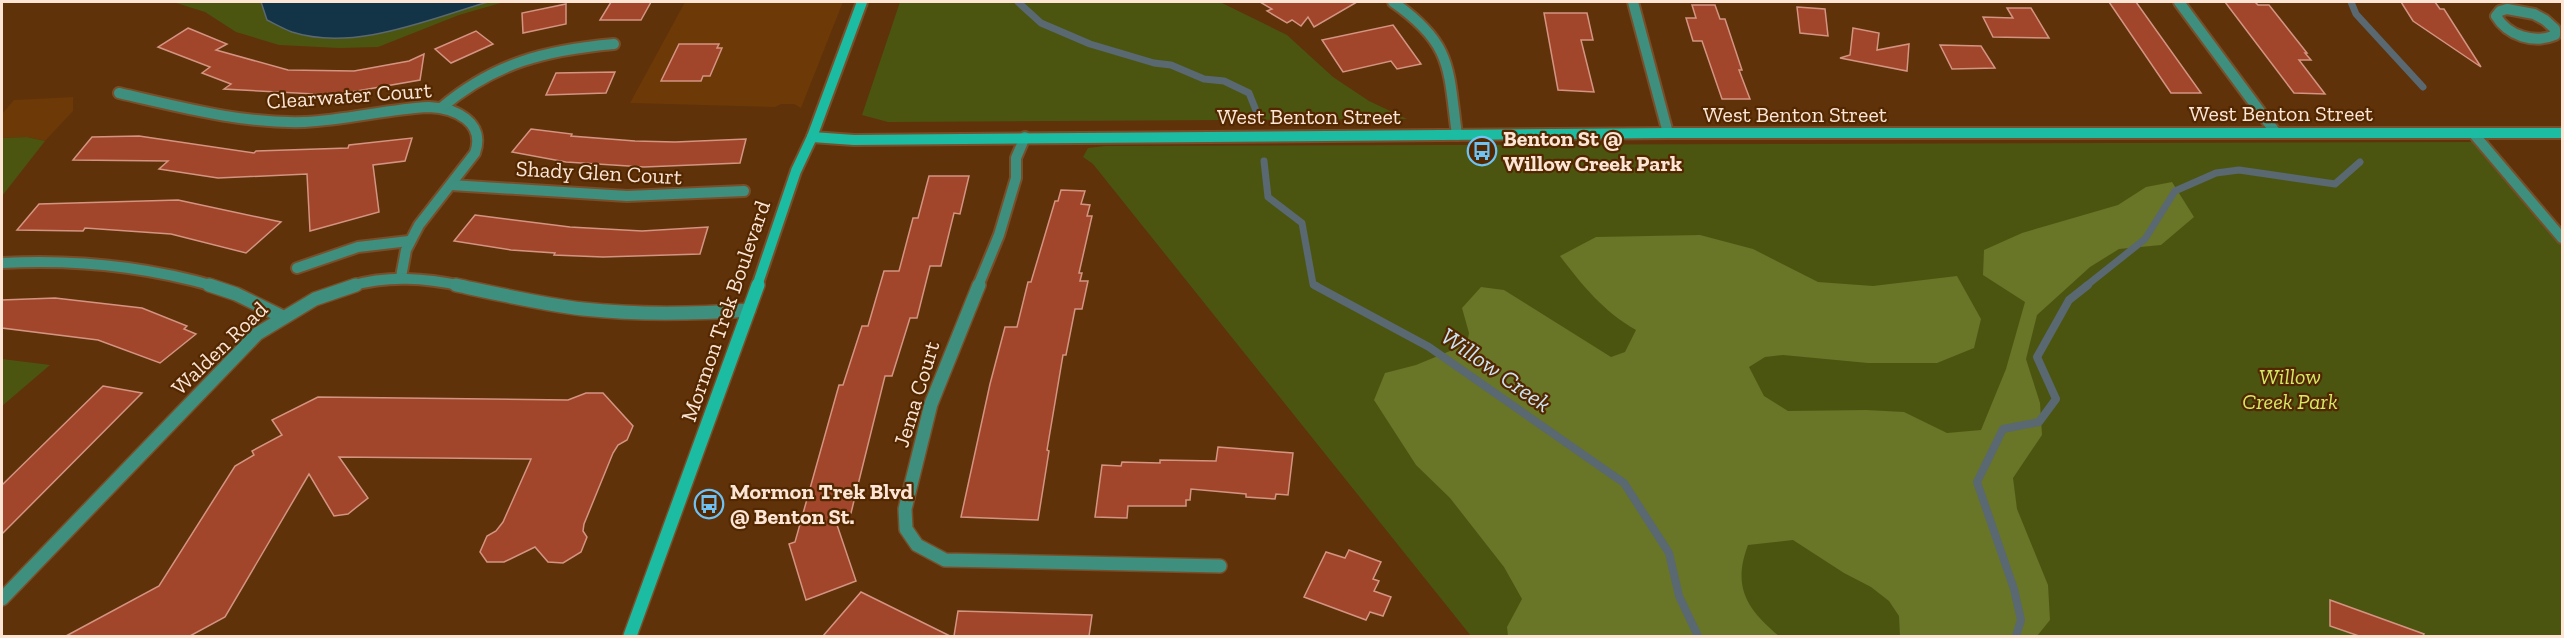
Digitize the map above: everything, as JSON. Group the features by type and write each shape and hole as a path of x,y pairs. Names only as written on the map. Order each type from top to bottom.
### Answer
{"street":[{"name":"Mormon Trek Boulevard","path":"630,636 749,310 796,171 812,137 862,2"},
{"path":"1393,2 1427,27 1440,45 1448,63 1457,135"},
{"path":"1633,2 1668,134"},
{"path":"2180,2 2276,133"},
{"path":"2551,23 2555,35 2540,39 2521,36 2505,28 2496,16 2500,11 2507,9 2518,10 2536,15 2551,23 2562,23"},
{"path":"441,108 480,77 509,64 538,54 573,47 614,44"},
{"name":"Clearwater Court","path":"119,93 233,117 292,122 330,120 430,106 456,112 469,119 476,130 478,142 473,159 409,241 401,260 401,277"},
{"path":"2473,133 2562,238"},
{"name":"West Benton Street","path":"812,137 854,140 1025,136 2562,133"},
{"name":"Jema Court","path":"1025,136 1016,158 1016,178 999,235 931,404 905,509 906,529 917,545 945,560 1220,566"},
{"name":"Shady Glen Court","path":"451,185 479,185 619,196 682,196 744,191"},
{"path":"297,268 358,247 409,241"},
{"path":"2,263 45,262 142,269 193,280 231,292 264,311 281,316"},
{"name":"Walden Road","path":"2,599 257,334 281,316 317,297 349,285 401,277 423,278 562,306 707,314 749,310"}],"shaded area":[{"path":"685,2 843,2 801,108 794,104 781,104 775,107 630,103"},
{"path":"73,97 73,111 45,141 27,137 2,138 2,114 14,100"}],"green space":[{"path":"173,2 261,2 262,8 368,36 488,2 504,2 459,15 378,47 339,48 279,45 236,32 205,12"},
{"path":"900,2 1220,2 1287,35 1333,77 1369,101 1407,119 888,122 862,115"},
{"path":"27,137 45,141 2,196 2,138"},
{"name":"Willow Creek Park","path":"2481,142 2562,238 2562,636 1471,636 1093,164 1083,157 1088,148 1105,146"},
{"path":"2172,182 2194,217 2161,245 2119,249 2090,267 2037,315 2026,359 2040,403 2042,435 2013,478 2017,509 2048,585 2050,620 2037,636 1900,636 1899,616 1889,601 1871,587 1844,573 1793,540 1748,545 1743,560 1742,585 1745,596 1758,616 1779,636 1508,636 1507,627 1522,599 1504,567 1450,498 1416,465 1374,400 1385,373 1416,365 1467,344 1469,333 1462,308 1481,287 1504,290 1611,357 1625,352 1636,330 1604,306 1560,256 1596,237 1700,235 1753,249 1818,282 1873,286 1957,276 1981,319 1974,348 1937,363 1868,363 1783,355 1765,357 1749,367 1764,396 1788,411 1904,412 1947,433 1981,430 2006,369 2025,302 1983,275 1984,250 2022,233 2118,205 2146,187"},
{"path":"2,359 50,365 2,406"}],"water":[{"path":"261,2 488,2 391,31 340,38 316,37 292,32 267,20"}],"building":[{"path":"611,2 651,2 641,20 600,20"},
{"path":"1260,2 1357,2 1314,27 1308,17 1301,26 1292,20 1287,23 1267,11 1272,9"},
{"path":"2109,2 2136,2 2201,93 2171,93"},
{"path":"2225,2 2255,2 2258,5 2269,5 2307,53 2305,53 2311,60 2299,60 2325,94 2294,93"},
{"path":"2401,2 2435,2 2440,9 2444,9 2481,67 2413,21"},
{"path":"566,4 566,24 523,33 522,13"},
{"path":"1692,5 1715,5 1720,19 1725,19 1742,70 1739,70 1750,99 1722,99 1702,41 1693,41 1686,18 1696,18"},
{"path":"1797,7 1825,9 1828,36 1800,33"},
{"path":"2007,8 2031,8 2049,38 1993,37 1983,17 2013,18"},
{"path":"1544,13 1587,13 1593,40 1581,40 1594,92 1558,90"},
{"path":"1393,25 1421,64 1397,69 1391,61 1343,72 1322,40"},
{"path":"188,28 227,44 216,50 288,70 354,71 409,61 424,54 420,80 334,95 224,89 231,84 202,73 210,67 158,47"},
{"path":"1853,28 1879,33 1877,50 1909,44 1907,71 1840,58 1850,55"},
{"path":"476,31 493,44 451,63 435,49"},
{"path":"679,44 719,44 717,48 722,48 710,76 703,76 701,81 661,81"},
{"path":"1940,45 1981,46 1995,68 1952,69"},
{"path":"615,72 606,93 546,95 556,73"},
{"path":"531,129 572,134 571,136 635,141 746,139 740,163 644,167 566,162 512,152"},
{"path":"139,136 254,153 256,151 348,148 349,145 412,138 405,161 373,165 379,212 310,231 307,174 218,178 159,169 168,161 73,160 92,137"},
{"path":"929,176 969,176 960,214 954,213 941,266 930,266 917,318 910,318 892,376 885,376 851,513 833,513 856,581 806,600 789,544 795,542 839,385 843,385 862,326 868,326 884,271 899,271 913,218 918,218"},
{"path":"1061,190 1085,191 1081,204 1090,205 1087,216 1092,216 1079,273 1082,273 1080,281 1088,281 1082,309 1075,309 1066,355 1063,355 1038,520 961,517 1005,327 1017,327 1028,282 1031,282 1055,201 1058,201"},
{"path":"178,200 281,222 246,253 171,234 85,228 83,231 17,230 39,204"},
{"path":"475,215 570,227 642,231 708,227 700,254 603,257 554,255 555,253 511,250 454,241"},
{"path":"55,298 142,308 187,326 184,329 196,334 160,363 98,340 2,328 2,300"},
{"path":"103,386 142,393 2,534 2,485"},
{"path":"586,393 603,393 633,426 627,440 618,445 613,453 584,524 583,531 587,537 581,552 563,563 548,562 535,547 504,562 487,562 480,552 487,536 496,531 503,522 531,459 339,457 368,498 348,514 334,516 309,474 225,617 190,636 66,636 159,586 235,466 254,455 252,451 282,435 272,420 318,397 568,400"},
{"path":"1218,447 1293,453 1288,495 1276,494 1275,499 1191,489 1190,500 1186,500 1186,506 1128,506 1127,518 1095,517 1102,465 1121,466 1122,462 1160,463 1160,460 1216,461"},
{"path":"1349,550 1381,562 1373,579 1379,581 1374,591 1391,597 1383,616 1370,612 1366,620 1304,597 1326,552 1345,558"},
{"path":"861,592 950,636 823,636"},
{"path":"2330,600 2424,634 2423,636 2359,636 2330,626"},
{"path":"958,611 1092,615 1089,636 954,636"}],"waterway":[{"name":"Willow Creek","path":"1018,2 1041,23 1090,44 1154,63 1171,65 1204,79 1224,81 1249,93 1257,113"},
{"path":"2351,2 2356,14 2423,87"},
{"name":"Willow Creek","path":"1264,161 1268,197 1302,223 1313,284 1317,286"},
{"path":"2086,286 2145,239 2175,191 2216,173 2239,170 2335,184 2360,162"},
{"name":"Willow Creek","path":"1314,285 1429,347 1624,483 1669,553 1679,596 1698,636"},
{"path":"2016,636 2021,620 2014,589 1977,482 2003,429 2039,422 2056,399 2037,357 2069,300 2088,285"}],"place":[{"name":"Benton St @ Willow Creek Park","path":"1482,151"},
{"name":"Mormon Trek Blvd @ Benton St.","path":"709,504"}]}
